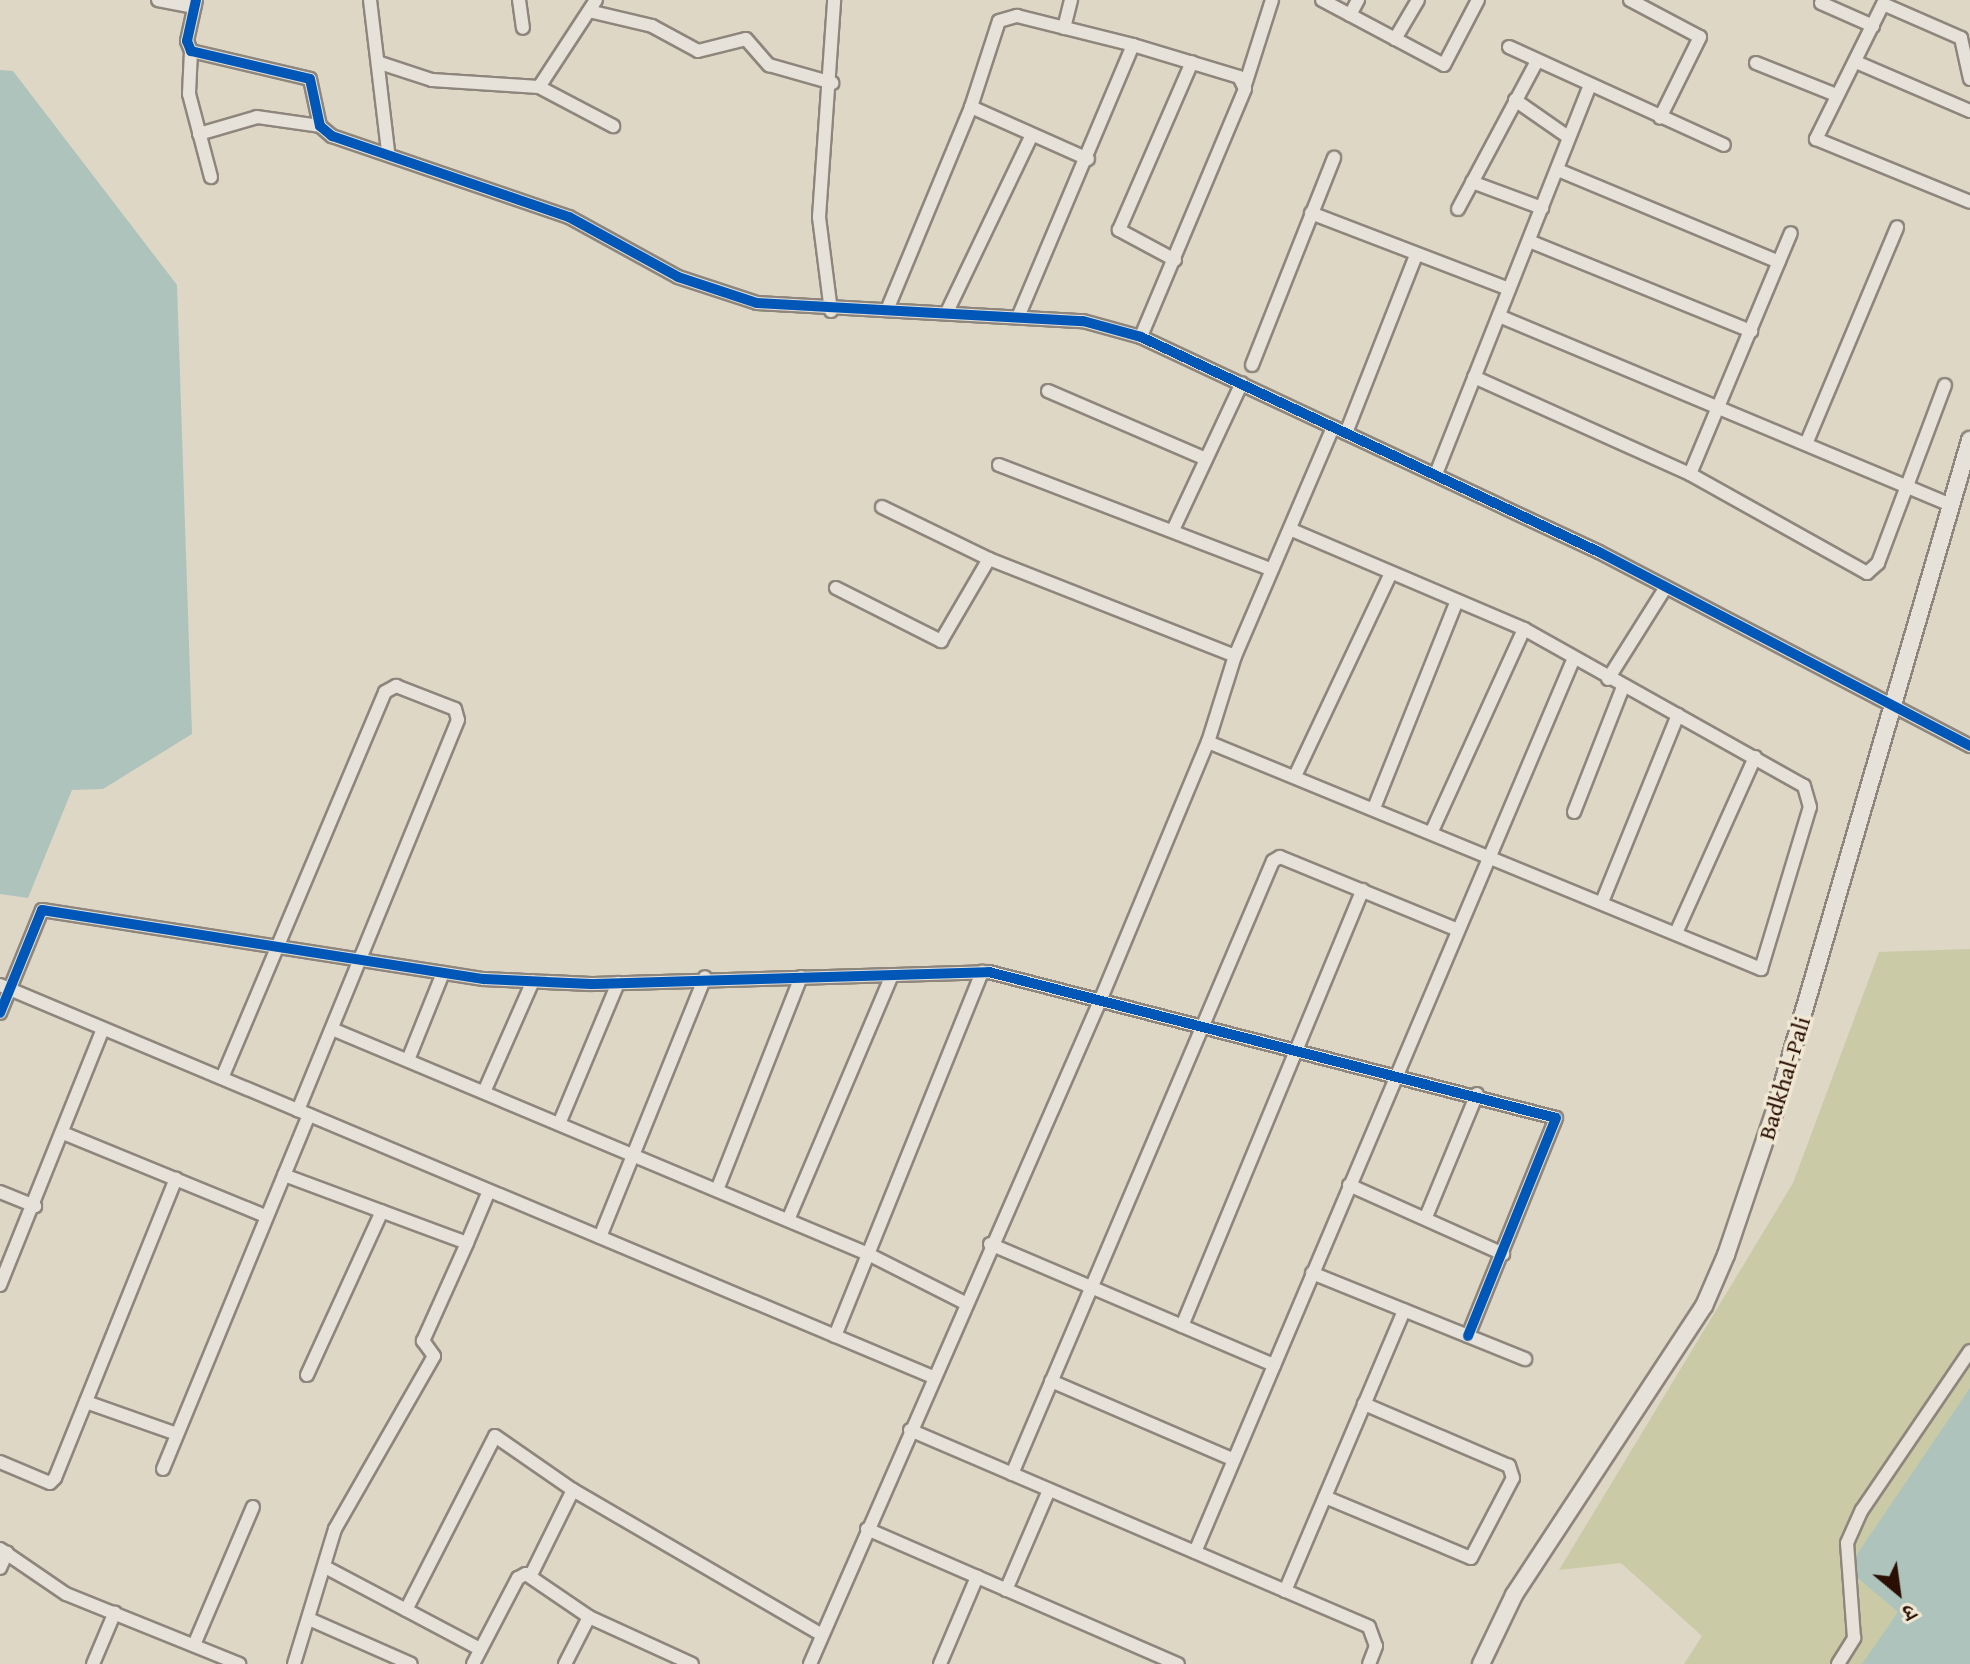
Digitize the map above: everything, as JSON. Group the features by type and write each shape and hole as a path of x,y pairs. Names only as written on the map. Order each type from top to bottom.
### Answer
{"street":[{"path":"158,0 195,3 187,41 191,51 189,94 211,177"},
{"path":"370,0 380,63 388,151"},
{"path":"519,0 523,28"},
{"path":"831,311 819,217 832,83 834,0"},
{"path":"1064,28 1071,0"},
{"path":"1141,337 1245,85 1272,0"},
{"path":"1322,0 1444,65 1478,0"},
{"path":"1350,15 1358,0"},
{"path":"1395,39 1418,0"},
{"path":"1630,0 1700,37 1660,118"},
{"path":"1970,79 1966,38 1884,2 1816,135 1819,143 1970,202"},
{"path":"1821,3 1873,26"},
{"path":"539,87 564,43 594,6 652,26 698,51 746,39 769,65 832,83"},
{"path":"887,310 971,107 999,21 1017,16 1133,45 1192,62 1245,85"},
{"path":"1018,317 1088,159 1133,45"},
{"path":"1509,47 1724,145"},
{"path":"191,51 310,79 320,126"},
{"path":"1458,209 1537,61"},
{"path":"1175,260 1119,230 1192,62"},
{"path":"1856,62 1970,111"},
{"path":"380,63 432,80 539,87 613,126"},
{"path":"1756,63 1836,95"},
{"path":"1436,474 1590,86"},
{"path":"1515,100 1568,137"},
{"path":"971,107 1031,137 1088,159"},
{"path":"199,134 257,117 320,126 332,136 388,151 569,217 678,277 757,303 831,311 947,312 1083,321 1141,337 1436,474 1970,746"},
{"path":"947,312 1031,137"},
{"path":"1252,365 1334,158"},
{"path":"1558,170 1779,262"},
{"path":"1472,182 1542,208"},
{"path":"1311,213 1509,289"},
{"path":"1806,444 1897,227"},
{"path":"1690,474 1791,233"},
{"path":"1529,241 1751,331"},
{"path":"1346,433 1416,255"},
{"path":"1499,316 1951,505"},
{"path":"1474,377 1690,474 1867,573 1878,563 1945,385"},
{"path":"1173,530 1242,383"},
{"path":"1048,391 1206,459"},
{"path":"810,1664 990,1244 1100,1001 1208,742 1235,656 1333,427"},
{"name":"Badkhal-Pali","path":"1481,1664 1514,1595 1704,1306 1721,1268 1775,1110 1951,505 1967,463 1970,440"},
{"path":"999,465 1272,570"},
{"path":"882,507 989,559 1235,656"},
{"path":"1208,742 1296,774 1761,969 1810,794 1755,757 1573,660 1524,629 1290,529"},
{"path":"836,588 941,641 989,559"},
{"path":"1296,774 1391,573"},
{"path":"1608,679 1664,590"},
{"path":"1374,808 1457,601"},
{"path":"1432,831 1524,629"},
{"path":"1195,1552 1395,1073 1573,660"},
{"path":"163,1469 284,1175 332,1029 458,720 455,709 396,686 385,692 222,1078"},
{"path":"1574,812 1623,687"},
{"path":"1602,902 1678,715"},
{"path":"1676,933 1755,757"},
{"path":"1012,1474 1090,1287 1205,1028 1273,861 1280,857 1458,930"},
{"path":"1182,1326 1363,890"},
{"path":"0,1013 5,987 42,910 443,973 533,981 618,983 705,977 982,972 1205,1028 1296,1046 1550,1114 1559,1123 1468,1336"},
{"path":"835,1336 982,972"},
{"path":"408,1060 443,973"},
{"path":"788,1220 892,975"},
{"path":"600,1237 705,977"},
{"path":"717,1190 801,977"},
{"path":"484,1092 533,981"},
{"path":"559,1124 618,983"},
{"path":"5,987 933,1377"},
{"path":"0,1285 35,1206 103,1029"},
{"path":"332,1029 868,1254 965,1303"},
{"path":"1426,1217 1477,1094"},
{"path":"63,1133 265,1216"},
{"path":"284,1175 467,1243"},
{"path":"0,1462 50,1483 176,1179"},
{"path":"1349,1185 1503,1254"},
{"path":"296,1663 335,1529 434,1356 423,1341 489,1191"},
{"path":"0,1192 35,1206"},
{"path":"307,1375 382,1211"},
{"path":"990,1244 1274,1365"},
{"path":"1312,1273 1525,1359"},
{"path":"1285,1591 1404,1310"},
{"path":"1838,1664 1854,1638 1847,1543 1862,1510 1970,1351"},
{"path":"1051,1381 1234,1460"},
{"path":"86,1402 177,1434"},
{"path":"1325,1497 1471,1558 1513,1478 1509,1466 1364,1404"},
{"path":"910,1430 1369,1627 1376,1646 1369,1664"},
{"path":"406,1610 495,1436 573,1490 822,1635"},
{"path":"531,1575 573,1490"},
{"path":"1006,1590 1049,1490"},
{"path":"194,1645 253,1507"},
{"path":"867,1529 1178,1664"},
{"path":"0,1568 3,1550 66,1594 239,1664"},
{"path":"325,1567 480,1649"},
{"path":"473,1664 518,1578 531,1575 589,1617 670,1659 692,1664"},
{"path":"940,1664 977,1577"},
{"path":"93,1664 115,1612"},
{"path":"565,1664 589,1617"},
{"path":"309,1619 411,1664"}],"green space":[{"path":"1970,949 1970,1664 1684,1664 1702,1636 1621,1563 1559,1570 1793,1183 1879,952"}],"water":[{"path":"0,70 13,71 177,285 192,734 103,789 72,790 28,898 0,894"},
{"path":"1970,1388 1970,1664 1862,1664 1898,1612 1847,1569"}],"cycle path":[{"path":"196,0 187,41 191,51 310,79 320,126 332,136 569,217 678,277 757,303 1083,321 1141,337 1599,552 1970,746"},
{"path":"0,1013 42,910 484,979 591,984 989,972 1556,1118 1468,1336"}]}
